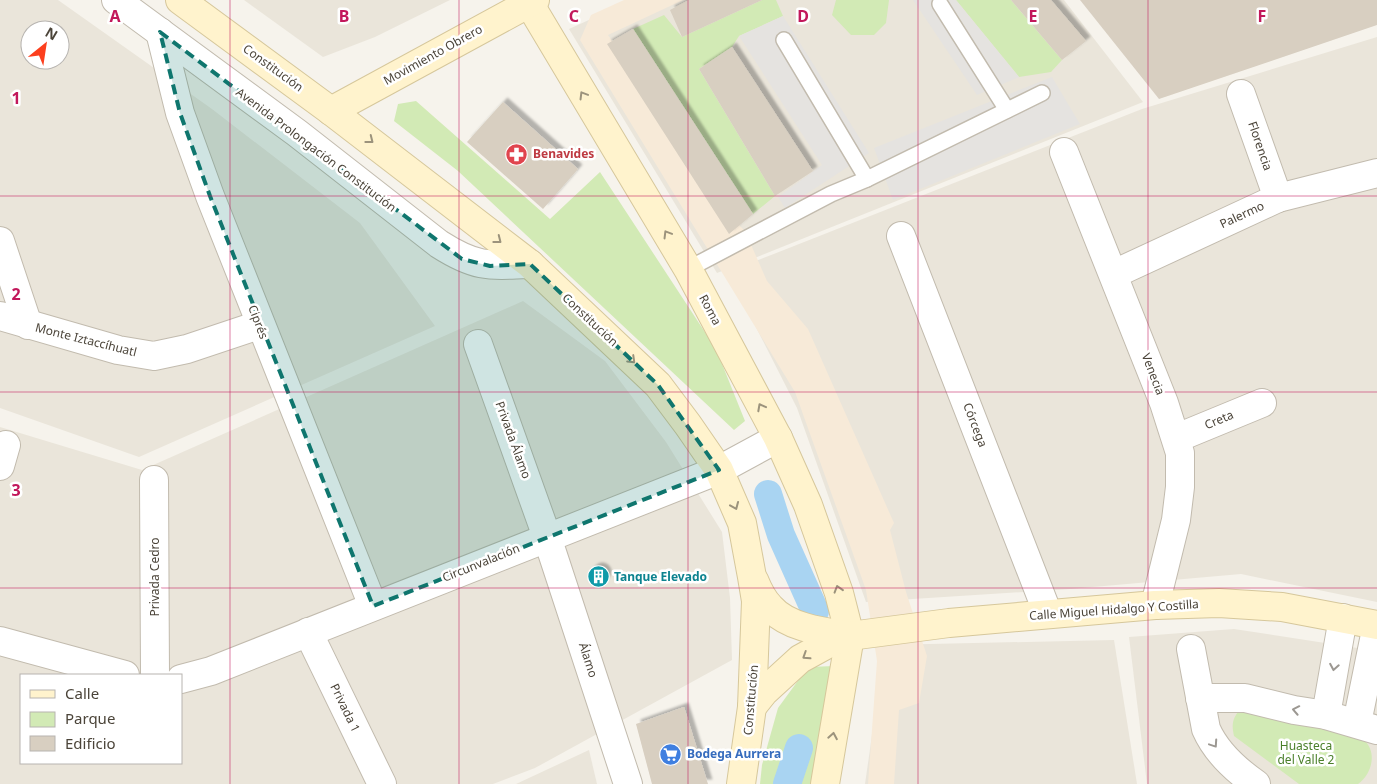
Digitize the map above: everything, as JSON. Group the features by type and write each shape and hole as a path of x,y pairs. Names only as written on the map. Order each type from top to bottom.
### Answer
{"street":[{"name":"Avenida Prolongación Constitución","path":"116,0 297,133 439,244 462,259 490,266 530,264"},
{"name":"Constitución","path":"180,0 331,110 530,264 658,386 719,470 742,523 756,601 752,706 741,784"},
{"name":"Movimiento Obrero","path":"331,110 532,2"},
{"name":"Roma","path":"532,2 688,269 778,438 808,505 839,593 850,636"},
{"name":"Ciprés","path":"160,32 180,113 260,325 373,606"},
{"name":"Florencia","path":"1241,94 1278,198"},
{"path":"297,133 331,110"},
{"name":"Venecia","path":"1064,152 1114,274 1176,438 1180,462 1176,520 1156,605"},
{"name":"Palermo","path":"1114,274 1278,198 1377,173"},
{"name":"Córcega","path":"902,236 1048,614"},
{"path":"0,241 28,324"},
{"name":"Monte Iztaccíhuatl","path":"0,316 118,350 154,356 187,349 260,325"},
{"name":"Privada Álamo","path":"478,344 548,537"},
{"name":"Creta","path":"1176,438 1262,403"},
{"name":"Circunvalación","path":"182,679 211,671 719,470 778,438"},
{"name":"Privada Cedro","path":"154,480 155,674"},
{"name":"Álamo","path":"548,537 628,784"},
{"path":"752,578 770,608 782,618 823,632 850,636"},
{"name":"Calle Miguel Hidalgo Y Costilla","path":"850,636 949,623 1048,614 1156,605 1219,603 1282,607 1377,625"},
{"path":"1326,715 1343,618"},
{"path":"1200,698 1245,698 1294,710 1326,715 1367,727 1377,625"},
{"name":"Privada 1","path":"308,632 382,784"},
{"path":"752,706 764,692 800,659 833,641 850,636"},
{"path":"825,784 850,636"},
{"path":"0,641 121,674"},
{"path":"1191,649 1206,729 1212,741 1233,765 1256,784"}],"lane":[{"path":"940,4 1007,110"},
{"path":"784,40 868,179"},
{"path":"688,269 831,194 868,179 1042,93"}],"highlighted area":[{"path":"160,32 462,259 490,266 530,264 658,385 719,470 373,606 210,196 180,113"}],"shaded area":[{"path":"0,0 58,0 212,109 360,223 435,326 139,457 0,408"},
{"path":"244,0 450,0 375,37 323,57"},
{"path":"624,0 683,0 608,35 731,217 745,231 767,281 808,329 894,523 890,530 906,592 927,656 919,703 899,710 894,784 868,784 877,661 866,590 795,392 580,40 591,15"},
{"path":"633,0 1064,0 1143,102 717,273 569,29"},
{"path":"913,0 956,0 1019,77 977,95"},
{"path":"783,16 869,153 785,208 778,197 822,165 739,36"},
{"path":"1377,37 1377,602 1241,574 1070,589 866,602 797,408 728,272 1142,109"},
{"path":"1052,77 1080,124 893,200 874,148"},
{"path":"523,301 605,361 666,442 722,532 730,598 732,660 535,768 493,784 0,784 0,427 142,470"},
{"path":"1234,629 1377,651 1377,784 1147,784 1129,637"},
{"path":"1114,640 1137,784 865,784 885,645"},
{"path":"589,750 597,784 516,784"}],"green space":[{"path":"762,0 776,0 783,16 739,36 732,47 699,69 775,196 753,214 633,29 664,15 682,37"},
{"path":"836,0 889,0 886,23 874,35 851,35 832,15"},
{"path":"956,0 1011,0 1062,60 1051,72 1019,77"},
{"path":"416,101 550,219 600,172 716,349 745,421 734,430 458,171 394,121 398,104"},
{"path":"835,666 823,784 760,784 762,765 778,708 808,667"},
{"name":"Huasteca del Valle 2","path":"1242,707 1297,718 1365,741 1369,746 1372,757 1367,775 1358,784 1299,784 1234,736 1234,720"}],"building":[{"path":"689,0 762,0 682,37 670,10"},
{"path":"1011,0 1051,0 1086,41 1062,60"},
{"path":"1080,0 1377,0 1377,25 1159,99"},
{"path":"633,29 753,214 729,234 607,44"},
{"path":"732,47 813,171 775,196 699,69"},
{"path":"503,102 578,169 543,209 467,142"},
{"name":"Tanque Elevado","path":"598,567 604,570 607,576 604,582 598,585 592,582 589,576 592,570"},
{"name":"Bodega Aurrera","path":"684,707 708,784 652,784 636,724"}],"waterway":[{"path":"768,494 781,535 815,611"},
{"path":"787,784 799,748"}],"place":[{"name":"Benavides","path":"517,154"},
{"name":"Tanque Elevado","path":"598,577"},
{"name":"Bodega Aurrera","path":"671,754"}]}
